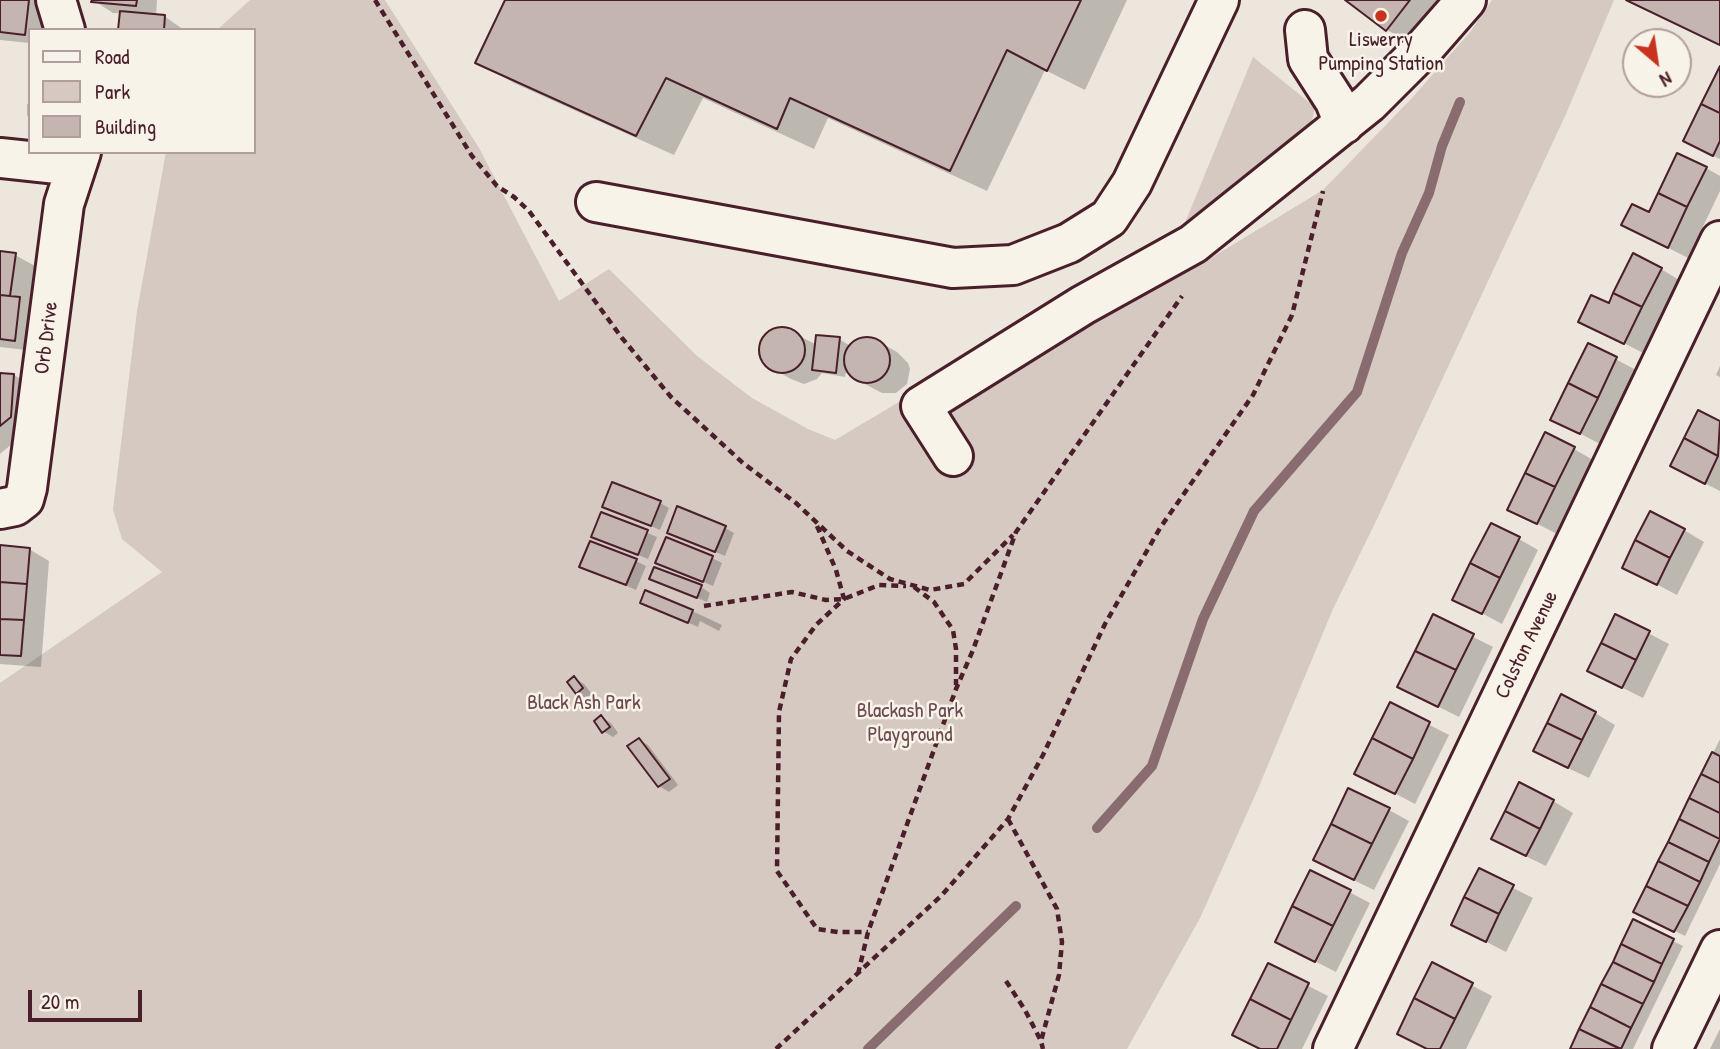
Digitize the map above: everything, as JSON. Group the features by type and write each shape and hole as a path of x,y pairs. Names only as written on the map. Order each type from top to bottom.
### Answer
{"street":[{"path":"56,0 64,28"},
{"path":"596,202 953,268 1013,265 1069,243 1109,218 1132,183 1219,0"},
{"path":"953,456 921,406 1083,305 1194,244 1344,124 1424,48 1466,0"},
{"path":"1305,30 1308,59 1335,101 1344,124"},
{"path":"0,158 78,159"},
{"name":"Orb Drive","path":"0,509 15,506 24,499 27,488 64,204 78,159"},
{"name":"Colston Avenue","path":"1334,1049 1720,241"},
{"path":"1672,1049 1720,950"}],"path":[{"path":"375,0 472,156 496,186 514,197 529,211 622,338 671,397 743,463 796,503 847,551 890,579 930,590 964,584 1016,532 1183,294"},
{"path":"776,1049 942,895 1008,819 1043,755 1112,612 1160,528 1253,395 1292,315 1323,190"},
{"path":"816,522 836,570 844,599"},
{"path":"858,974 868,932 1016,532"},
{"path":"704,606 792,592 826,600 844,599 879,585 913,586 934,602 953,630 956,689"},
{"path":"844,599 816,625 792,659 779,712 777,871 817,929 868,932"},
{"path":"1008,819 1058,909 1062,942 1059,975 1041,1041"},
{"path":"1006,981 1025,1010 1043,1049"}],"green space":[{"name":"Black Ash Park","path":"250,0 385,0 479,148 559,301 609,269 697,356 752,398 808,429 835,440 1180,235 1253,57 1315,107 1312,120 1301,136 1181,236 1206,261 1323,190 1412,98 1471,31 1492,0 1614,0 1566,114 1333,609 1257,791 1200,918 1127,1049 0,1049 0,683 162,572 122,539 113,510 137,311 166,154 256,154 256,28 219,28"}],"building":[{"path":"0,0 29,0 25,35 0,32"},
{"path":"137,0 136,6 91,2"},
{"path":"505,0 1081,0 1047,71 1007,50 950,171 790,98 777,129 666,78 636,136 475,63"},
{"name":"Liswerry Pumping Station","path":"1345,0 1410,0 1386,31"},
{"path":"1626,0 1720,0 1720,45 1692,32 1692,28 1684,28"},
{"path":"120,11 165,15 164,28 118,28"},
{"path":"1720,66 1720,113 1701,104"},
{"path":"1701,104 1720,113 1720,141 1713,156 1683,141"},
{"path":"1677,153 1707,167 1687,207 1658,193"},
{"path":"1658,193 1687,207 1668,248 1621,225 1632,204 1649,212"},
{"path":"0,251 16,253 10,296 0,295"},
{"path":"1633,253 1662,268 1642,307 1613,293"},
{"path":"1613,293 1642,307 1624,344 1578,322 1591,295 1609,303"},
{"path":"0,295 20,297 15,341 0,339"},
{"path":"782,327 798,334 805,350 798,366 782,373 766,366 759,350 766,334"},
{"path":"816,335 840,337 836,373 812,370"},
{"path":"867,337 883,344 890,360 883,376 867,383 851,376 844,360 851,344"},
{"path":"1588,343 1617,357 1598,398 1568,383"},
{"path":"0,373 14,374 11,417 0,426"},
{"path":"1568,383 1598,398 1580,434 1550,420"},
{"path":"1698,410 1720,421 1718,456 1684,438"},
{"path":"1545,432 1575,447 1555,487 1525,473"},
{"path":"1684,438 1718,456 1705,484 1670,466"},
{"path":"1525,473 1555,487 1537,524 1507,510"},
{"path":"612,482 661,501 651,526 602,507"},
{"path":"677,506 726,526 715,552 667,533"},
{"path":"1650,511 1685,529 1670,558 1635,540"},
{"path":"601,512 648,530 638,555 591,537"},
{"path":"1491,523 1520,537 1500,578 1470,563"},
{"path":"666,537 713,556 703,582 655,563"},
{"path":"1635,540 1670,558 1657,585 1622,568"},
{"path":"590,541 637,559 626,585 579,567"},
{"path":"0,545 30,548 27,584 0,582"},
{"path":"1470,563 1500,578 1482,614 1452,600"},
{"path":"654,567 702,585 697,598 649,579"},
{"path":"0,582 27,584 24,620 0,619"},
{"path":"645,590 693,610 688,623 640,603"},
{"path":"1433,614 1474,634 1456,670 1415,651"},
{"path":"1615,614 1650,631 1636,660 1601,643"},
{"path":"0,619 24,620 21,656 0,655"},
{"path":"1601,643 1636,660 1622,688 1587,671"},
{"path":"1415,651 1456,670 1438,707 1397,687"},
{"path":"574,676 583,688 576,694 567,682"},
{"path":"1561,694 1596,712 1582,740 1547,723"},
{"path":"1390,702 1430,722 1413,759 1372,738"},
{"path":"601,715 610,727 602,733 594,721"},
{"path":"1547,723 1582,740 1568,768 1533,751"},
{"path":"639,738 670,779 658,787 627,746"},
{"path":"1372,738 1413,759 1395,794 1354,774"},
{"path":"1712,752 1720,756 1720,783 1701,774"},
{"path":"1701,774 1720,783 1720,813 1689,798"},
{"path":"1519,782 1554,800 1540,829 1505,811"},
{"path":"1348,788 1390,808 1372,844 1331,824"},
{"path":"1689,798 1720,813 1720,839 1679,819"},
{"path":"1505,811 1540,829 1526,856 1491,839"},
{"path":"1679,819 1720,839 1709,862 1668,842"},
{"path":"1331,824 1372,844 1354,880 1313,860"},
{"path":"1668,842 1709,862 1700,882 1658,861"},
{"path":"1658,861 1700,882 1688,906 1646,886"},
{"path":"1479,868 1514,885 1499,914 1464,897"},
{"path":"1310,870 1351,890 1333,926 1292,906"},
{"path":"1646,886 1688,906 1674,932 1633,912"},
{"path":"1464,897 1499,914 1486,942 1451,925"},
{"path":"1292,906 1333,926 1315,962 1275,942"},
{"path":"1633,919 1674,939 1662,964 1621,944"},
{"path":"1621,944 1662,964 1654,982 1613,962"},
{"path":"1432,962 1473,983 1455,1019 1414,998"},
{"path":"1613,962 1654,982 1643,1004 1601,984"},
{"path":"1268,963 1309,983 1291,1020 1250,999"},
{"path":"1601,984 1643,1004 1631,1028 1590,1007"},
{"path":"1414,998 1455,1019 1440,1049 1427,1049 1397,1034"},
{"path":"1250,999 1291,1020 1277,1049 1260,1049 1232,1035"},
{"path":"1590,1007 1631,1028 1621,1049 1579,1029"},
{"path":"1579,1029 1620,1049 1570,1049"}],"waterway":[{"path":"1097,828 1152,766 1203,619 1254,511 1357,392 1402,253 1429,193 1442,146 1460,102"},
{"path":"868,1049 1016,906"}],"place":[{"name":"Liswerry Pumping Station","path":"1381,16"}],"park label":[{"name":"Blackash Park Playground","path":"910,723"}]}
